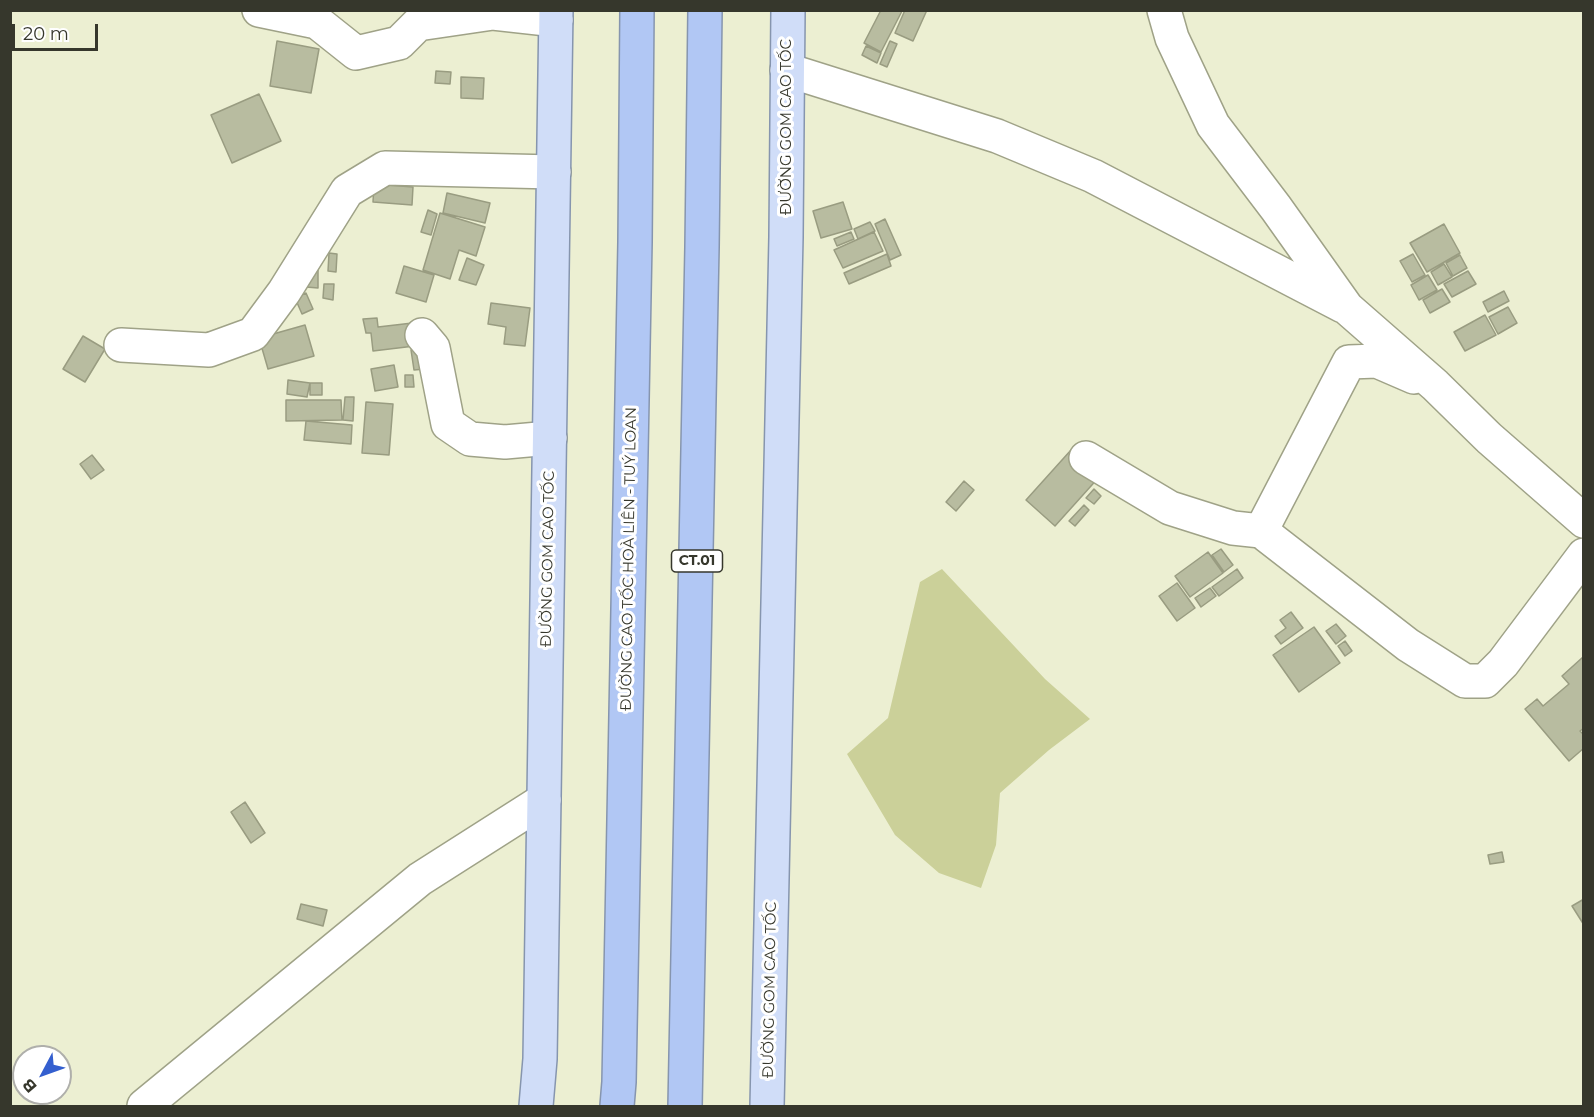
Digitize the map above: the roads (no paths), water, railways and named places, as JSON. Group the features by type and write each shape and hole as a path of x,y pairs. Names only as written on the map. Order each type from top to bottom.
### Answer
{"highway":[{"path":"630,10 635,242"},
{"name":"ĐƯỜNG CAO TỐC HOÀ LIÊN - TUÝ LOAN","path":"617,1107 635,242 637,10"},
{"name":"CT.01","path":"685,1107 705,12"}],"main road":[{"name":"ĐƯỜNG GOM CAO TỐC","path":"767,1107 786,237 788,10"},
{"name":"ĐƯỜNG GOM CAO TỐC","path":"536,1107 540,1059 556,15"}],"street":[{"path":"259,10 317,22 356,53 399,43 418,24 493,13 556,15"},
{"path":"1164,10 1173,38 1213,125 1347,308 1584,521"},
{"path":"788,70 997,136 1093,176 1347,308"},
{"path":"121,345 209,350 253,334 284,292 347,191 385,168 554,172"},
{"path":"422,335 433,348 448,424 470,439 505,442 550,438"},
{"path":"1261,531 1349,362 1377,361 1435,385"},
{"path":"1086,458 1170,508 1233,528 1261,531 1408,645 1466,681 1485,681 1503,663 1584,555"},
{"path":"144,1107 420,879 544,800"}]}
